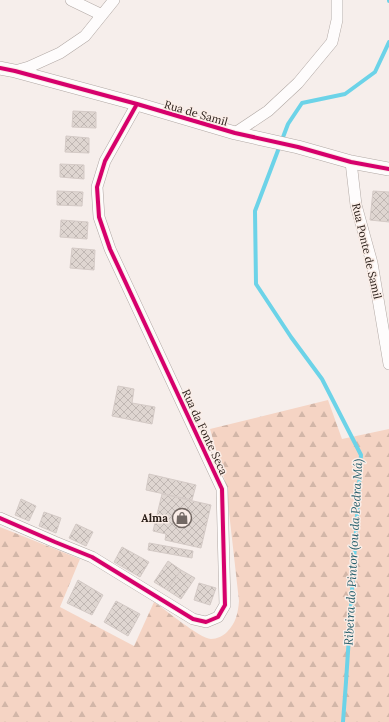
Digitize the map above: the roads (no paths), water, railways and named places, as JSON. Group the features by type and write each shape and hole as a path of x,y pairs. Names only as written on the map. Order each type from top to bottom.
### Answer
{"street":[{"path":"71,0 102,15"},
{"path":"15,71 60,53 85,36 114,0"},
{"path":"235,133 268,110 298,83 332,42 337,20 337,0"},
{"name":"Rua de Samil","path":"0,68 137,104 235,133 298,147 351,162 389,169"},
{"name":"Rua da Fonte Seca","path":"0,518 92,557 193,619 206,622 218,617 225,605 222,489 110,249 99,216 97,187 105,161 137,104"},
{"name":"Rua Ponte de Samil","path":"351,162 356,205 372,263 389,364"}],"waterway":[{"name":"Ribeira do Pintor (ou da Pedra Má)","path":"343,722 361,455 322,379 291,337 256,284 255,211 288,124 302,103 345,94 375,72 389,42"}],"place":[{"name":"Alma","path":"182,518"}]}
